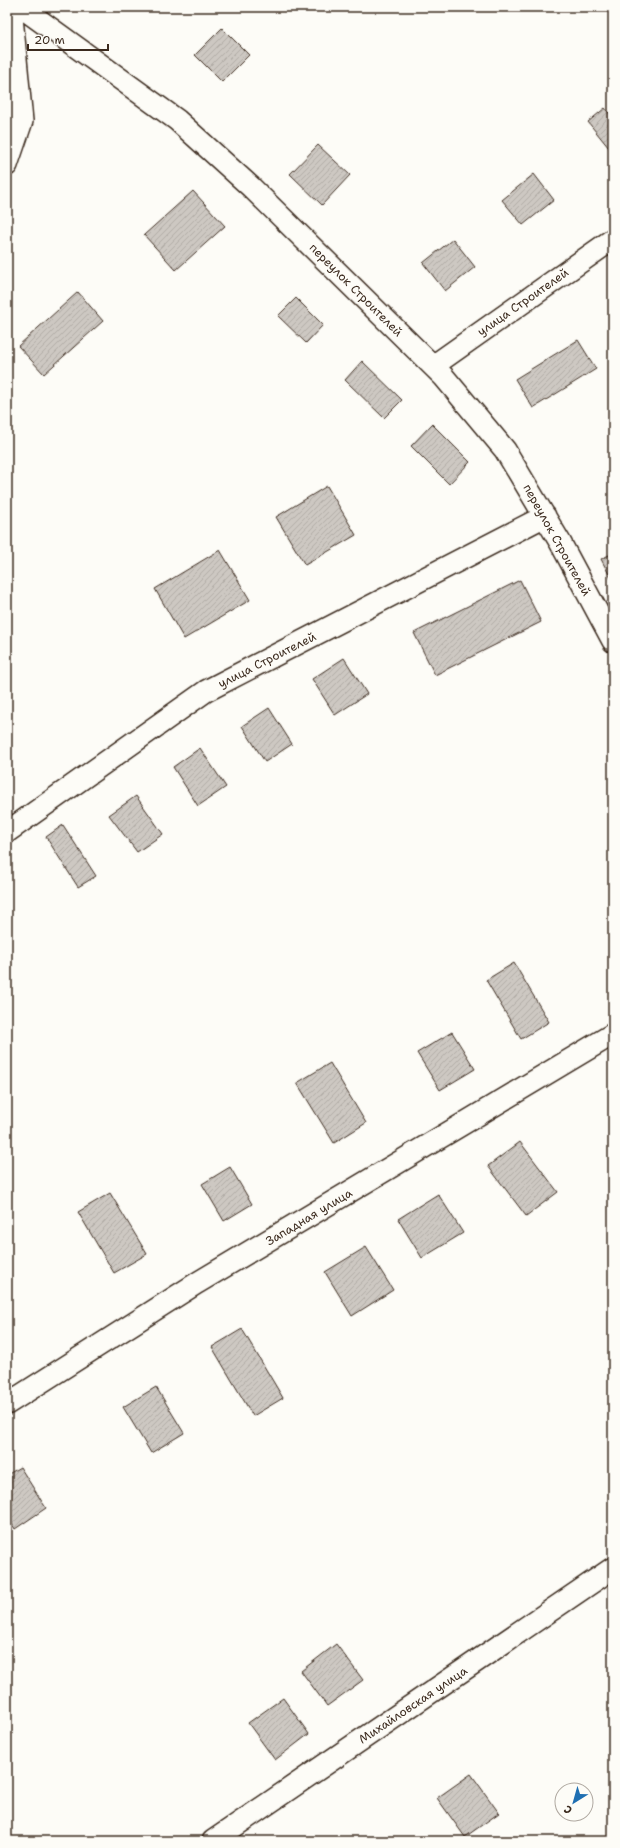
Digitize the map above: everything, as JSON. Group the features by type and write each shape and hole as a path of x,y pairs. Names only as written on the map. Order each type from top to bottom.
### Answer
{"street":[{"path":"7,165 22,120 12,7"},
{"name":"переулок Строителей","path":"21,7 177,120 251,187 433,366 505,450 545,516 613,641"},
{"name":"улица Строителей","path":"433,366 613,239"},
{"name":"улица Строителей","path":"7,832 206,691 545,516"},
{"name":"Западная улица","path":"7,1404 197,1283 613,1034"},
{"name":"Михайловская улица","path":"213,1841 613,1568"}],"building":[{"path":"222,28 249,55 222,82 195,55"},
{"path":"605,108 613,118 613,153 588,122"},
{"path":"318,145 350,175 322,205 290,174"},
{"path":"534,174 554,200 523,225 502,200"},
{"path":"193,191 225,226 176,270 144,235"},
{"path":"453,239 475,267 445,291 423,263"},
{"path":"78,292 103,321 44,374 18,346"},
{"path":"296,298 323,325 306,343 278,316"},
{"path":"578,340 596,369 533,408 515,379"},
{"path":"362,361 402,400 384,418 345,380"},
{"path":"432,424 470,462 449,484 411,446"},
{"path":"327,486 356,535 305,565 276,517"},
{"path":"220,550 250,600 184,639 155,589"},
{"path":"613,553 613,582 601,559"},
{"path":"520,580 541,622 435,675 414,633"},
{"path":"344,658 367,694 335,715 312,679"},
{"path":"269,708 292,744 265,762 242,726"},
{"path":"200,748 226,787 198,806 173,767"},
{"path":"136,796 163,834 137,852 109,815"},
{"path":"63,825 96,876 78,887 46,837"},
{"path":"514,963 549,1022 521,1039 486,980"},
{"path":"452,1032 475,1069 440,1090 417,1053"},
{"path":"330,1063 366,1123 334,1143 297,1083"},
{"path":"520,1142 558,1192 526,1216 488,1166"},
{"path":"230,1167 252,1204 224,1221 202,1184"},
{"path":"110,1193 147,1254 114,1273 78,1212"},
{"path":"438,1194 463,1233 422,1258 398,1219"},
{"path":"366,1247 393,1290 352,1316 325,1272"},
{"path":"242,1329 283,1398 253,1416 212,1347"},
{"path":"156,1387 184,1433 151,1453 123,1407"},
{"path":"20,1467 46,1508 15,1529 7,1516 7,1475"},
{"path":"336,1644 363,1680 327,1706 301,1671"},
{"path":"283,1698 309,1734 275,1760 248,1723"},
{"path":"471,1774 499,1813 465,1837 437,1798"}]}
